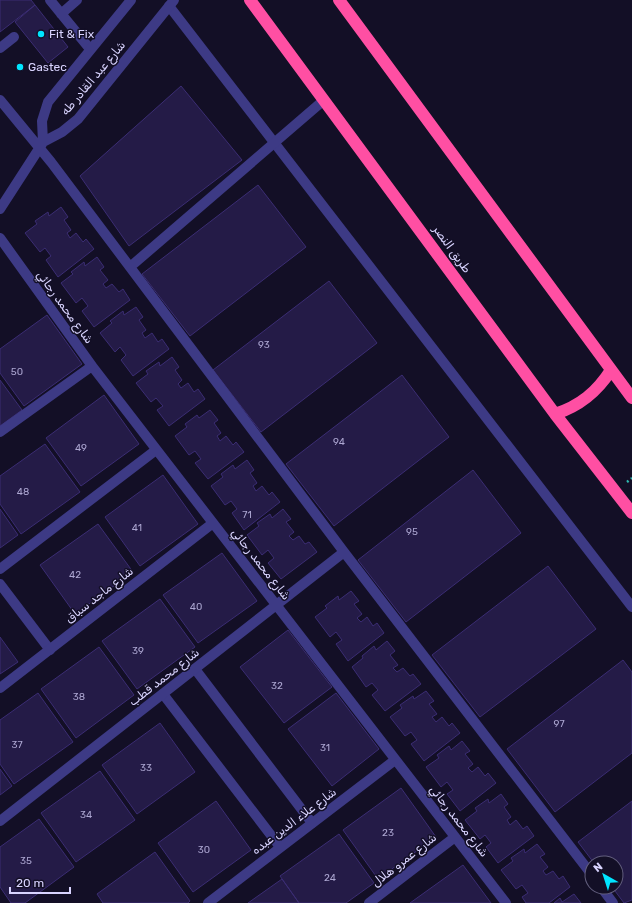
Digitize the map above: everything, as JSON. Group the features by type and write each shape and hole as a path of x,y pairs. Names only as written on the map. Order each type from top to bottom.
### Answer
{"highway":[{"name":"طريق النصر","path":"250,0 556,414 632,513"},
{"path":"339,0 632,398"},
{"path":"556,414 567,410 588,398 597,390 611,370"}],"street":[{"path":"50,0 90,49"},
{"path":"61,14 77,0"},
{"name":"شارع عبد القادر طه","path":"41,145 42,121 48,102 131,0"},
{"path":"172,3 273,143 632,608"},
{"name":"شارع عبد القادر طه","path":"41,145 62,132 78,119 172,3"},
{"path":"0,48 14,37"},
{"path":"0,100 41,145 130,267 344,552 584,865"},
{"path":"130,267 324,100"},
{"path":"0,209 41,145"},
{"name":"شارع محمد رجائي","path":"0,238 92,366 506,903"},
{"path":"0,432 92,366"},
{"path":"0,570 156,450"},
{"name":"شارع ماجد سباق","path":"0,688 213,523"},
{"name":"شارع محمد قطب","path":"0,820 344,552"},
{"path":"0,584 50,650"},
{"path":"195,669 312,824"},
{"path":"163,694 280,847"},
{"name":"شارع علاء الدين عبده","path":"208,903 395,760"},
{"name":"شارع عمرو هلال","path":"369,903 455,837"}],"building":[{"path":"0,0 31,0 35,5 0,32"},
{"name":"Fit & Fix","path":"35,5 68,47 48,63 15,22"},
{"path":"181,86 242,160 129,246 80,176"},
{"path":"258,185 306,247 190,336 142,274"},
{"path":"61,207 68,217 64,220 71,230 67,233 70,238 76,233 83,242 86,239 94,249 58,277 46,260 51,256 45,248 40,252 25,233 37,224 35,221 48,212 49,216"},
{"path":"97,257 104,267 100,270 108,280 103,284 106,288 112,284 119,292 123,289 130,300 94,327 82,311 88,306 82,298 76,303 61,283 73,274 71,272 84,262 85,266"},
{"path":"329,281 377,343 261,432 213,370"},
{"path":"136,307 143,317 139,320 146,330 142,333 145,338 152,333 158,342 162,339 169,349 133,376 121,360 126,355 120,347 115,352 100,333 112,323 110,321 123,311 124,315"},
{"path":"47,315 82,364 24,406 0,373 0,349"},
{"path":"172,357 179,367 175,370 182,380 178,384 181,388 188,383 194,392 198,389 205,399 169,426 157,410 163,406 156,398 151,402 136,383 148,374 146,371 159,362 160,366"},
{"path":"402,375 449,437 334,526 286,464"},
{"path":"0,380 22,410 0,426"},
{"path":"104,395 139,444 81,486 46,438"},
{"path":"210,410 218,420 214,423 221,433 217,436 220,441 226,436 233,445 236,442 244,452 208,479 195,463 201,459 195,451 189,455 175,436 187,427 185,424 197,415 199,418"},
{"path":"45,444 80,492 21,534 0,504 0,476"},
{"path":"247,460 254,470 250,473 257,483 253,486 256,491 262,486 269,495 272,492 280,502 244,530 232,513 237,509 231,501 225,505 211,486 223,477 221,474 233,465 235,469"},
{"path":"473,470 521,533 406,622 358,560"},
{"path":"163,475 198,524 140,566 105,517"},
{"path":"0,509 18,535 0,548"},
{"path":"283,509 291,519 286,522 294,532 289,536 293,540 299,536 305,544 309,542 317,552 281,579 268,563 274,558 268,550 262,555 247,535 259,526 257,523 270,514 272,518"},
{"path":"98,524 133,572 75,614 40,565"},
{"path":"222,553 257,601 198,643 163,595"},
{"path":"548,566 596,629 480,717 432,655"},
{"path":"351,591 359,601 354,604 362,614 357,618 361,622 367,617 373,626 377,623 384,633 348,661 336,644 342,640 336,632 330,637 315,617 327,608 325,606 338,596 339,600"},
{"path":"160,599 195,647 137,689 102,641"},
{"path":"288,630 332,687 284,723 240,667"},
{"path":"0,637 18,662 0,674"},
{"path":"387,641 395,651 390,655 398,665 393,668 397,672 403,668 410,676 413,674 421,684 385,711 372,695 378,690 372,683 366,687 352,667 374,646 376,650"},
{"path":"99,647 134,695 76,738 41,689"},
{"path":"623,660 632,672 632,753 555,812 507,749"},
{"path":"426,691 434,701 429,704 437,714 432,717 436,722 442,717 449,726 452,723 460,733 424,761 411,744 417,740 411,732 405,736 390,717 402,708 400,705 413,696 414,699"},
{"path":"38,693 73,742 14,784 0,764 0,720"},
{"path":"336,693 379,749 332,786 288,729"},
{"path":"160,723 195,772 137,814 102,765"},
{"path":"462,741 470,751 465,754 473,764 468,768 472,772 478,767 485,776 488,773 496,783 460,811 447,794 453,790 447,782 441,787 426,767 439,758 437,755 449,746 451,750"},
{"path":"0,769 12,786 0,795"},
{"path":"100,771 135,820 76,862 41,813"},
{"path":"401,788 436,837 378,879 343,830"},
{"path":"501,794 508,804 504,807 511,817 507,820 510,825 516,820 523,829 527,826 534,836 498,863 486,847 491,843 485,835 480,839 465,820 477,811 475,808 488,799 489,803"},
{"path":"216,801 251,850 193,892 158,843"},
{"path":"632,801 632,900 624,903 618,895 624,895 624,855 588,855 578,842"},
{"path":"39,819 74,867 25,903 11,903 0,887 0,847"},
{"path":"339,834 374,883 346,903 299,903 280,876"},
{"path":"537,844 545,854 540,857 548,867 543,871 546,875 553,871 559,879 563,876 570,887 549,903 526,903 522,897 528,893 522,885 516,889 501,870 513,861 511,858 524,849 525,853"},
{"path":"155,852 190,901 188,903 103,903 97,894"},
{"path":"463,865 491,903 410,903"},
{"path":"282,879 299,903 248,903"},
{"path":"574,894 581,903 554,903 560,898 562,902"}],"place":[{"name":"Fit & Fix","path":"41,34"},
{"name":"Gastec","path":"20,67"}]}
